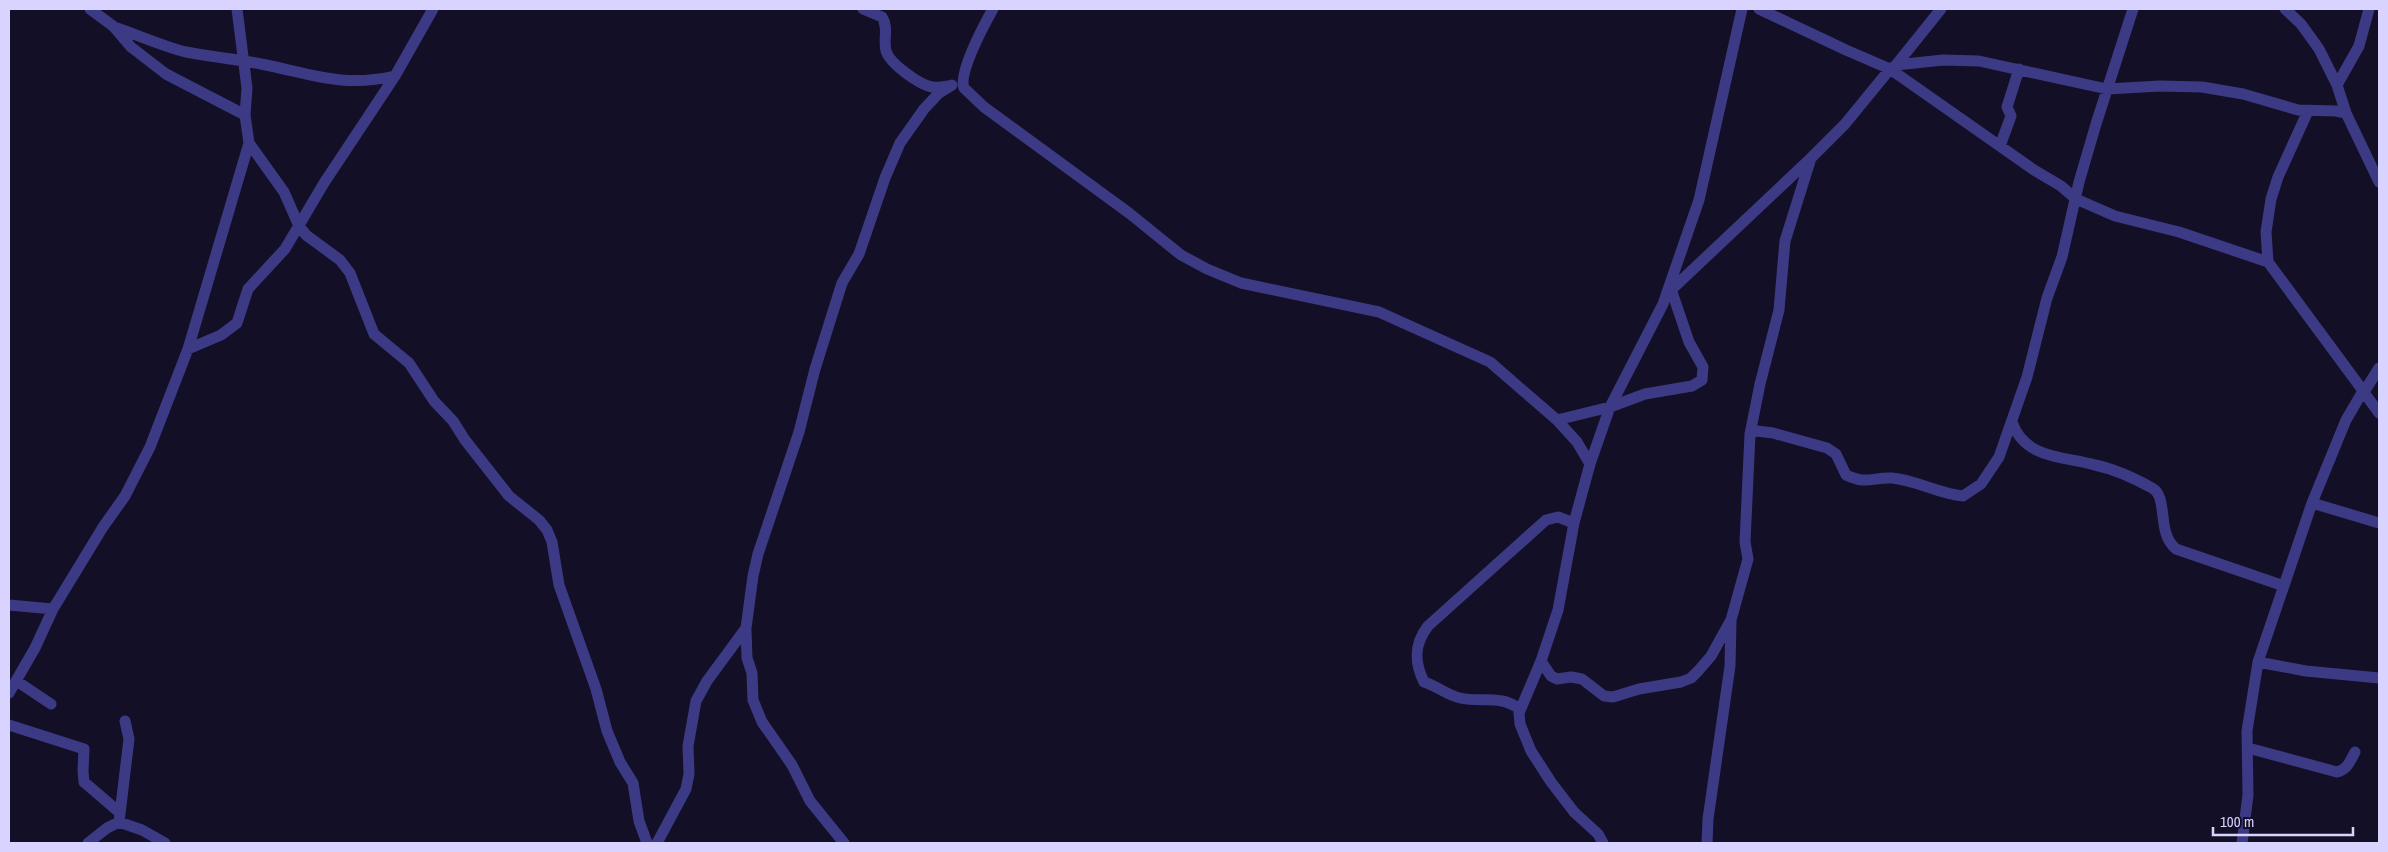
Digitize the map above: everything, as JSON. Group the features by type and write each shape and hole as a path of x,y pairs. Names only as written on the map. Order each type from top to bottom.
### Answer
{"street":[{"path":"90,9 113,26 130,47 166,74 245,115"},
{"path":"12,689 35,648 53,609 139,470 188,349 249,143 245,115 247,88 245,61 237,9"},
{"path":"188,349 234,327 237,323 248,289 280,257 324,183 395,76 433,9"},
{"path":"863,9 882,16 886,26 886,52 910,76 931,87 957,85 984,107 1129,213 1185,258 1207,270 1241,283 1366,309 1415,326 1490,362 1557,420 1577,442 1590,464"},
{"path":"844,843 810,801 792,765 762,722 753,700 752,672 747,658 746,628 753,576 790,460 814,369 842,283 859,254 885,178 900,143 924,109 939,92 957,85 978,35 993,9"},
{"path":"1663,304 1699,200 1742,9"},
{"path":"1759,9 1846,50 1893,67 2000,146 2061,186 2076,199 2115,216 2179,232 2268,262"},
{"path":"1603,843 1598,834 1574,812 1531,751 1520,724 1520,709 1541,661 1558,610 1574,523 1590,464 1610,407 1671,289 1845,124 1941,9"},
{"path":"1750,434 1757,431 1773,433 1827,448 1836,454 1846,475 1854,478 1873,481 1889,478 1963,496 1972,492 1988,475 1999,457 2027,377 2047,298 2062,257 2107,89 2133,9"},
{"path":"2285,9 2301,24 2311,37 2337,85 2346,114 2379,182"},
{"path":"2337,85 2360,46 2369,9"},
{"path":"113,26 184,51 245,61 333,80 354,82 395,76"},
{"path":"1893,67 1944,60 1979,61 2107,89 2160,86 2210,88 2243,94 2308,111 2336,111 2346,114"},
{"path":"2000,146 2011,116 2006,107 2019,69"},
{"path":"2308,111 2278,177 2272,199 2266,232 2268,262 2379,413"},
{"path":"249,143 284,192 299,226 306,235 345,265 356,285 365,314 374,334 409,364 434,401 453,421 504,491 539,520 547,530 552,542 559,585 596,690 607,731 620,762 635,788 639,821 647,843"},
{"path":"1541,661 1551,676 1557,679 1571,677 1582,679 1604,696 1619,697 1639,690 1669,685 1691,678 1711,656 1731,620 1748,560 1745,542 1750,434 1760,384 1779,310 1785,241 1811,158"},
{"path":"1557,420 1610,407 1645,394 1692,386 1702,380 1703,367 1689,342 1671,289"},
{"path":"2242,843 2248,795 2250,707 2258,662 2312,503 2346,420 2379,368"},
{"path":"2012,422 2018,437 2033,449 2105,468 2154,489 2160,496 2166,538 2176,549 2284,586"},
{"path":"2312,503 2379,524"},
{"path":"1520,709 1512,704 1496,699 1460,698 1424,682 1417,663 1418,644 1428,626 1546,520 1558,517 1574,523"},
{"path":"9,605 53,609"},
{"path":"1707,843 1708,819 1730,666 1731,620"},
{"path":"657,843 686,789 689,774 688,746 696,701 707,681 746,628"},
{"path":"2258,662 2306,671 2379,678"},
{"path":"12,689 18,682 51,704"},
{"path":"88,843 119,817 129,739 125,721"},
{"path":"9,725 84,749 82,771 84,782 119,817 165,843"},
{"path":"2248,748 2337,772 2343,770 2348,765 2355,752"}]}
